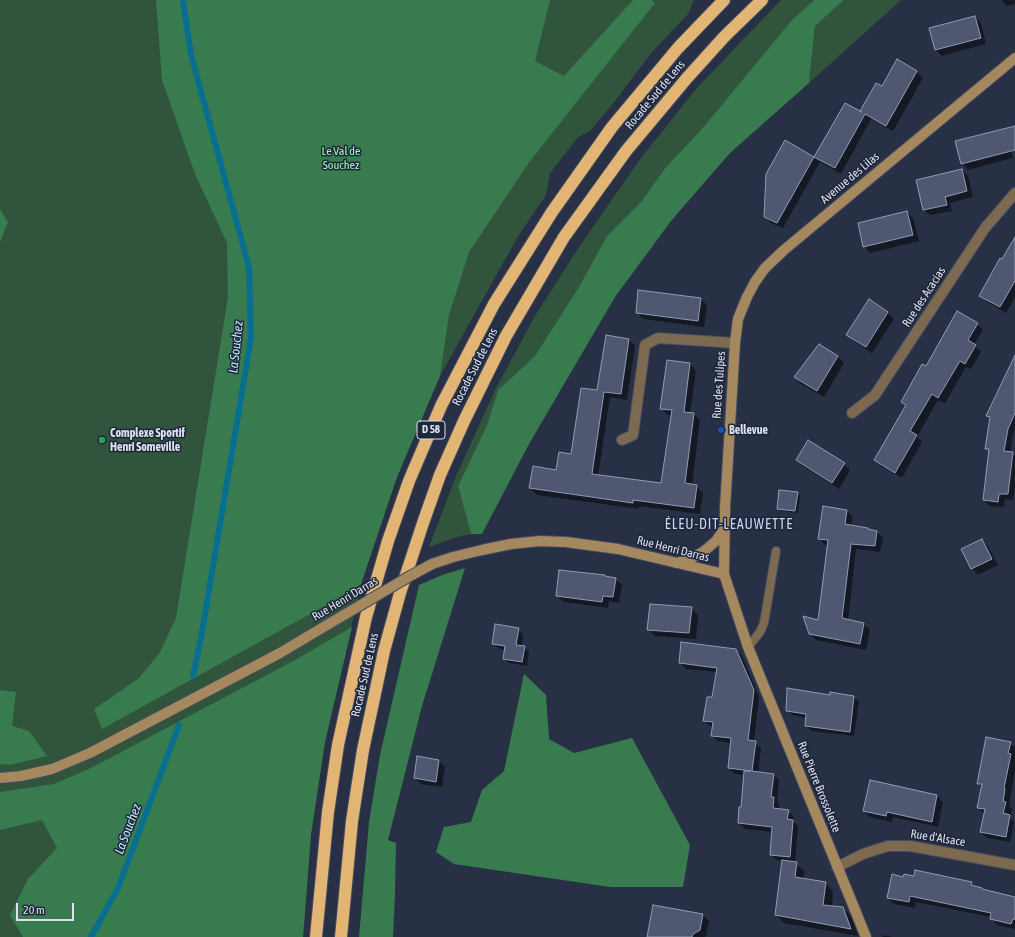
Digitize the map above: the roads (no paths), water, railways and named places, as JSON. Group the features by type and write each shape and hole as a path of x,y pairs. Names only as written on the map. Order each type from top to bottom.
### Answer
{"highway":[{"name":"Rocade Sud de Lens","path":"316,937 328,812 338,745 364,624 388,541 409,481 441,406 494,304 552,212 612,127 678,48 724,0"},
{"name":"Rocade Sud de Lens","path":"341,937 358,782 363,750 384,651 400,593 423,523 440,475 464,421 506,336 564,237 626,150 692,72 724,37 762,0"}],"street":[{"name":"Avenue des Lilas","path":"735,343 738,319 744,304 755,282 765,268 784,250 1015,58"},
{"name":"Rue des Acacias","path":"852,413 875,395 985,228 1015,192"},
{"name":"Rue des Tulipes","path":"622,440 632,435 645,345 658,338 735,343 724,574"},
{"path":"676,563 685,561 703,552 716,541 725,528"},
{"name":"Rue Henri Darras","path":"0,778 21,776 52,769 90,753 280,653 432,564 452,557 511,544 540,541 618,549 724,574"},
{"name":"Rue Pierre Brossolette","path":"724,574 748,646 866,937"},
{"name":"Rue d'Alsace","path":"837,867 863,854 888,846 910,846 1015,865"}],"lane":[{"path":"748,646 760,632 764,622 776,550"}],"waterway":[{"name":"La Souchez","path":"183,0 191,55 249,267 251,338 201,638 193,676"},
{"name":"La Souchez","path":"91,937 118,888 179,725"}],"place":[{"name":"Bellevue","path":"721,430"},
{"name":"Complexe Sportif Henri Someville","path":"102,440"}],"district":[{"name":"ÉLEU-DIT-LEAUWETTE","path":"729,525"}],"park label":[{"name":"Le Val de Souchez","path":"341,158"}]}
